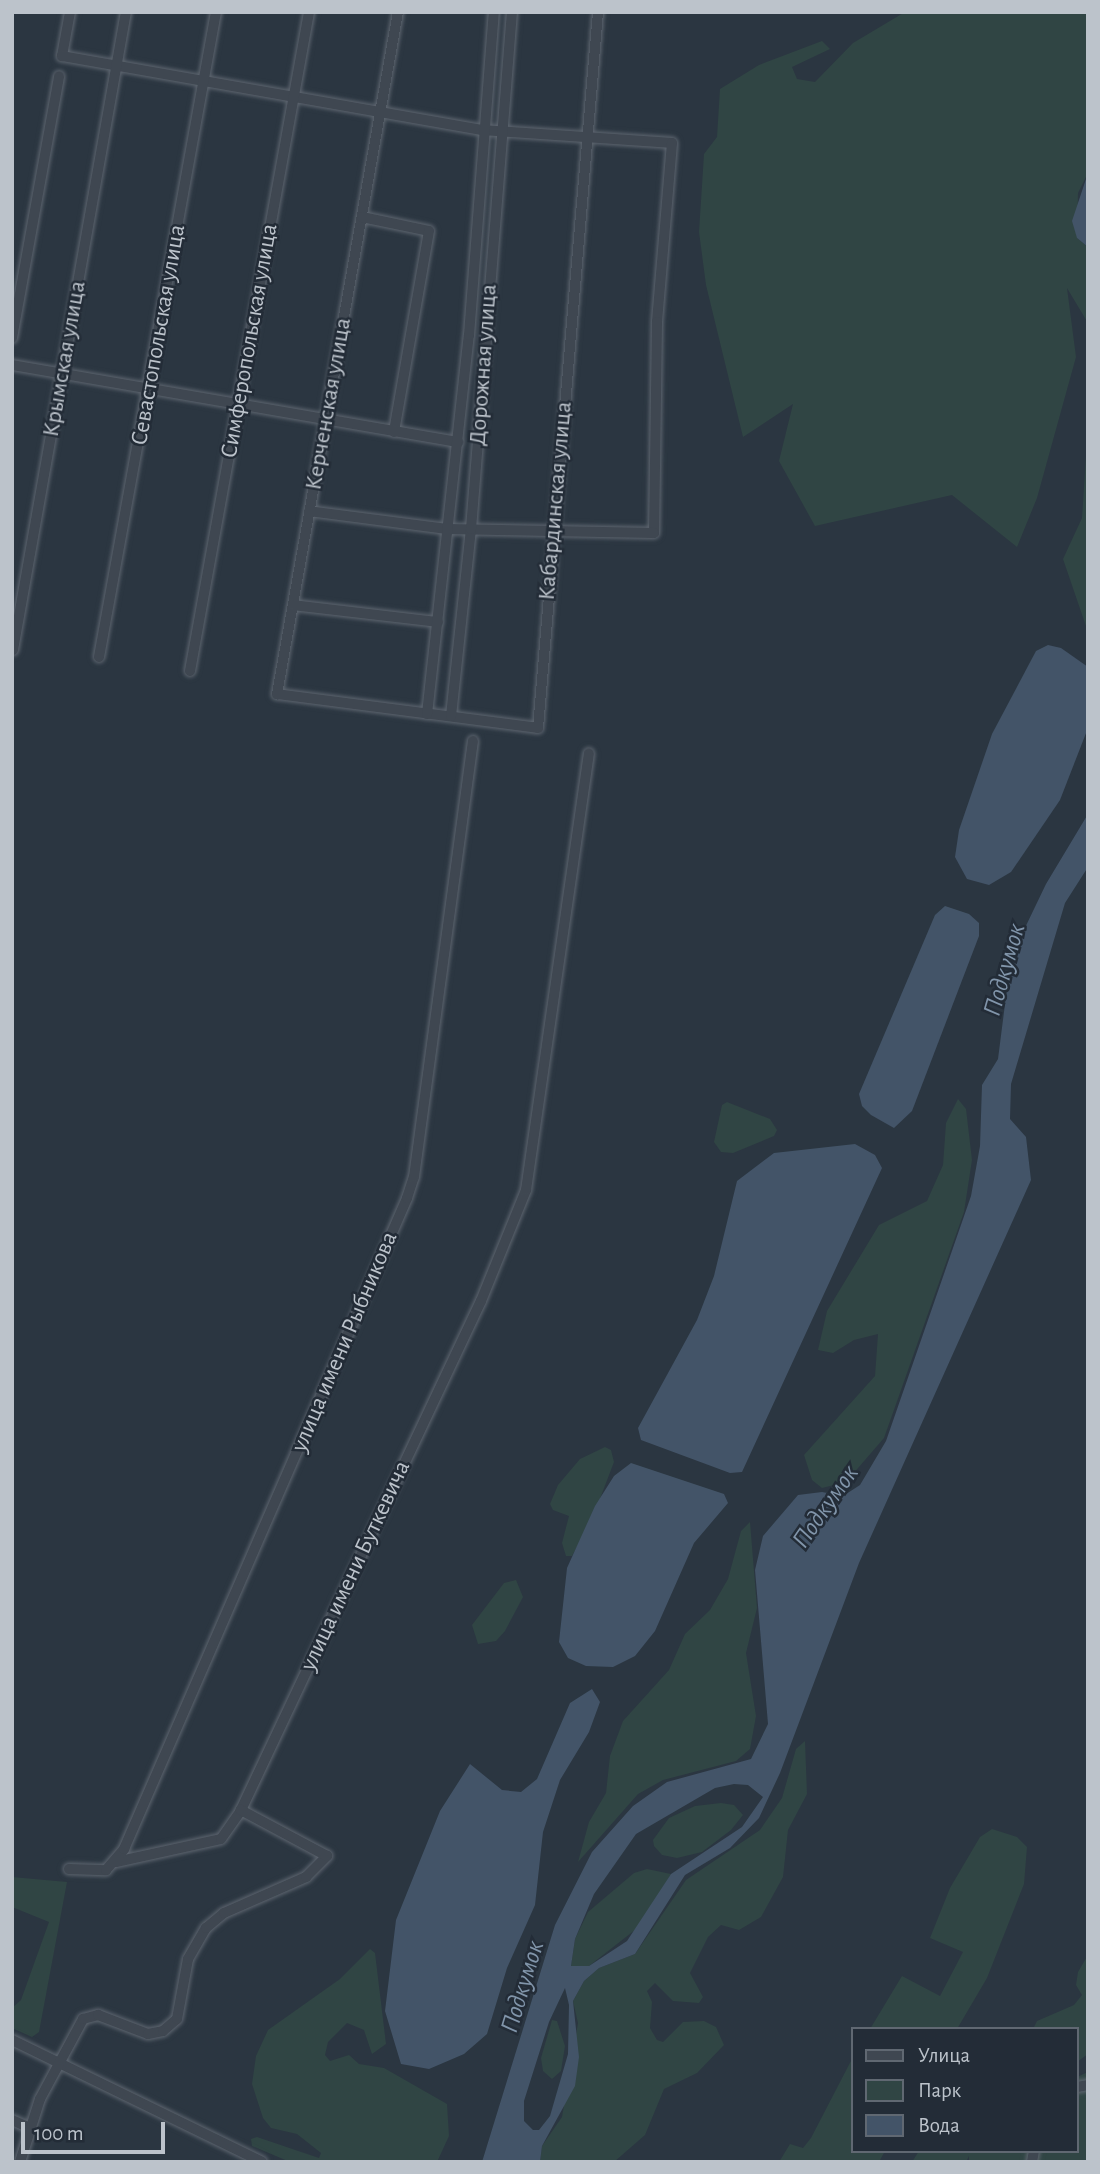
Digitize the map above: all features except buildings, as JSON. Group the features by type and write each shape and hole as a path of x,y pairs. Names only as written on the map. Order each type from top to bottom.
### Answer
{"street":[{"path":"70,12 62,56 293,100 483,130 672,143 657,322 654,533 447,529 309,511"},
{"name":"Крымская улица","path":"13,650 126,12"},
{"name":"Севастопольская улица","path":"99,656 216,12"},
{"name":"Симферопольская улица","path":"190,671 309,12"},
{"name":"Керченская улица","path":"277,694 398,12"},
{"name":"Дорожная улица","path":"427,713 458,442 494,12"},
{"name":"Дорожная улица","path":"451,716 471,529 500,132 512,12"},
{"name":"Кабардинская улица","path":"277,694 538,728 598,12"},
{"path":"12,338 59,76"},
{"path":"362,217 429,231 394,432"},
{"path":"12,365 458,442"},
{"path":"293,606 438,622"},
{"name":"улица имени Рыбникова","path":"116,1862 414,1177 473,741"},
{"name":"улица имени Буткевича","path":"116,1862 221,1839 241,1810 481,1301 526,1190 589,754"},
{"path":"20,2162 30,2128 58,2061 83,2020 99,2015 148,2034 163,2031 177,2018 188,1959 206,1928 224,1913 306,1877 327,1856 241,1810"},
{"path":"69,1870 106,1870 116,1862"},
{"path":"12,2040 262,2162"},
{"path":"12,2120 30,2128"}],"green space":[{"path":"905,12 1088,12 1088,173 1078,193 1077,238 1088,247 1088,323 1067,288 1076,357 1037,498 1017,547 952,495 815,526 779,461 793,404 743,437 706,285 699,232 704,154 717,137 720,89 759,65 822,41 830,49 792,67 797,79 815,82 853,43"},
{"path":"1088,425 1088,632 1063,559 1082,518"},
{"path":"958,1099 966,1109 972,1160 964,1212 884,1438 846,1482 822,1488 812,1480 804,1455 875,1376 878,1334 854,1340 833,1353 818,1350 827,1311 879,1225 927,1201 943,1165 946,1123"},
{"path":"727,1102 770,1119 777,1130 774,1136 733,1153 721,1152 714,1142 722,1105"},
{"path":"605,1447 611,1450 614,1462 593,1517 572,1556 566,1556 562,1543 569,1516 553,1510 550,1504 558,1485 580,1459"},
{"path":"750,1522 757,1608 746,1653 756,1716 750,1749 736,1761 663,1780 638,1794 578,1862 589,1822 606,1793 610,1756 623,1721 669,1670 685,1634 710,1610 728,1579 741,1531"},
{"path":"516,1580 523,1597 505,1631 496,1641 478,1644 472,1625 504,1583"},
{"path":"805,1741 807,1794 788,1830 783,1877 761,1917 739,1930 721,1925 708,1937 690,1973 703,1997 699,2003 673,2001 655,1983 647,1991 652,2002 650,2028 657,2040 663,2042 683,2022 704,2021 716,2027 724,2045 697,2073 664,2089 645,2135 614,2162 540,2162 542,2146 562,2117 578,2023 573,2001 584,1981 599,1968 635,1954 686,1880 760,1830 782,1798 796,1749"},
{"path":"721,1803 734,1805 743,1815 731,1830 702,1852 677,1858 662,1855 654,1846 653,1840 669,1818 695,1806"},
{"path":"992,1829 1017,1837 1027,1847 1024,1884 987,1978 958,2027 871,2027 902,1976 940,1996 963,1952 930,1938 950,1888 980,1837"},
{"path":"647,1869 671,1874 640,1926 589,1966 571,1966 575,1939 588,1912 634,1873"},
{"path":"12,1877 67,1882 39,2032 32,2037 12,2028 12,2008 21,2000 49,1922 12,1907"},
{"path":"370,1949 375,1953 386,2044 372,2054 364,2030 347,2023 328,2042 325,2055 330,2061 349,2055 359,2064 384,2068 447,2104 449,2136 437,2162 290,2162 252,2146 251,2139 257,2137 319,2158 321,2153 297,2134 271,2128 263,2118 252,2084 256,2056 268,2030 340,1979"},
{"path":"1088,1955 1088,2054 1079,2061 1079,2027 1034,2027 1037,2021 1074,2005 1082,1995 1076,1985 1078,1972"},
{"path":"552,2020 557,2021 565,2046 561,2071 552,2079 543,2071 541,2058"},
{"path":"852,2059 852,2153 884,2153 879,2162 779,2162 790,2144 803,2148 811,2138"},
{"path":"1088,2072 1088,2162 969,2162 969,2156 966,2162 912,2162 918,2153 1079,2153 1079,2076"}],"water":[{"path":"1088,173 1088,247 1077,238 1072,221"},
{"path":"1048,645 1061,648 1088,667 1088,728 1060,800 1011,872 989,885 967,879 955,857 959,830 992,734 1036,651"},
{"name":"Подкумок","path":"1088,814 1088,867 1065,903 1011,1084 1010,1119 1026,1137 1031,1180 859,1563 780,1773 759,1818 730,1848 685,1875 635,1954 599,1968 584,1981 573,2001 579,2057 575,2086 542,2146 540,2162 482,2162 555,1925 592,1852 633,1806 667,1782 751,1759 768,1724 755,1570 763,1536 798,1495 822,1492 843,1496 860,1485 886,1441 971,1196 980,1146 982,1085 998,1059 1011,957 1046,884","holes":["734,1784 748,1785 763,1797 742,1827 671,1874 627,1941 589,1966 571,1966 575,1939 594,1894 636,1834 715,1788","565,1988 569,2005 568,2054 550,2116 539,2130 533,2130 524,2121 524,2101 549,2022"]},
{"path":"945,906 969,914 979,923 979,936 912,1111 894,1128 871,1115 862,1106 859,1094 935,915"},
{"path":"855,1144 875,1155 882,1168 742,1472 730,1473 641,1440 638,1428 697,1320 714,1276 737,1181 774,1153"},
{"path":"631,1463 724,1494 728,1503 694,1543 655,1631 635,1656 613,1667 586,1666 568,1658 559,1642 567,1568 595,1506 614,1476"},
{"path":"592,1689 600,1702 589,1732 560,1780 543,1832 535,1905 507,1968 487,2034 464,2054 429,2069 401,2064 385,2011 396,1920 440,1811 470,1764 502,1790 521,1792 537,1779 570,1703"}]}
